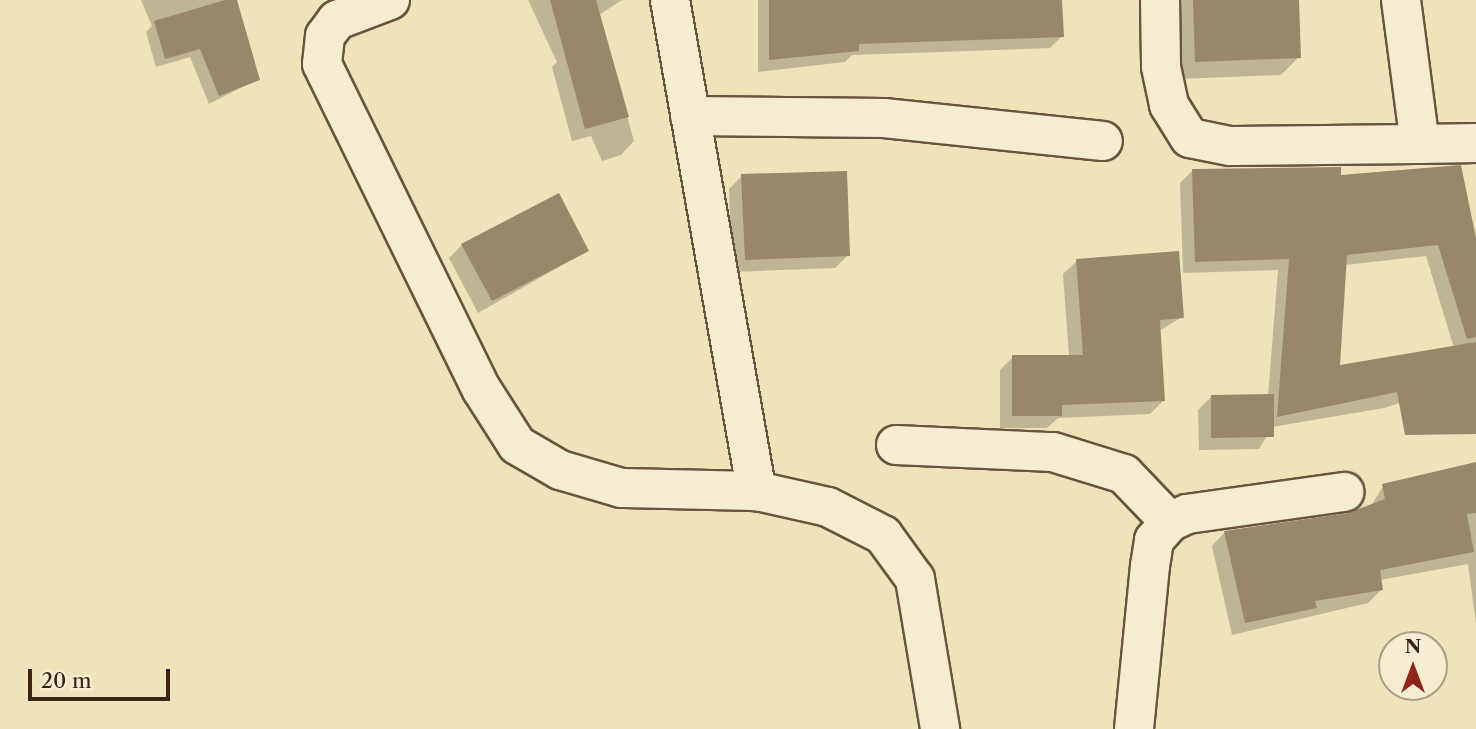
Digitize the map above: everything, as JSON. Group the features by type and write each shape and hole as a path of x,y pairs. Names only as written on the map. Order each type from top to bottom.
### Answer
{"street":[{"path":"390,0 337,20 325,36 322,64 482,390 517,445 560,470 621,488 757,491 828,507 883,535 915,579 940,729"},
{"path":"670,0 757,491"},
{"path":"1160,0 1161,67 1169,104 1190,138 1230,146 1476,143"},
{"path":"1401,0 1420,144"},
{"path":"690,116 884,118 1103,141"},
{"path":"896,445 1053,452 1124,474 1170,522"},
{"path":"1134,729 1152,553 1170,522 1187,514 1344,492"}],"building":[{"path":"225,0 237,0 260,80 219,96 200,49 165,59 154,21"},
{"path":"550,0 596,0 629,117 585,129"},
{"path":"769,0 1062,0 1064,37 859,44 859,51 769,60"},
{"path":"1193,0 1299,0 1301,58 1195,62"},
{"path":"1461,165 1476,238 1476,337 1467,339 1438,245 1347,255 1340,365 1476,342 1476,434 1405,435 1397,392 1277,417 1289,259 1195,262 1192,169 1341,167 1341,175"},
{"path":"847,171 850,256 745,260 741,174"},
{"path":"559,193 589,251 492,301 461,244"},
{"path":"1179,251 1184,318 1160,320 1165,401 1062,405 1062,416 1012,416 1012,355 1083,355 1076,259"},
{"path":"1274,394 1274,437 1211,438 1211,395"},
{"path":"1476,462 1476,513 1467,514 1474,552 1380,570 1383,590 1315,601 1317,608 1245,623 1224,531 1348,513 1385,499 1382,484"}]}
